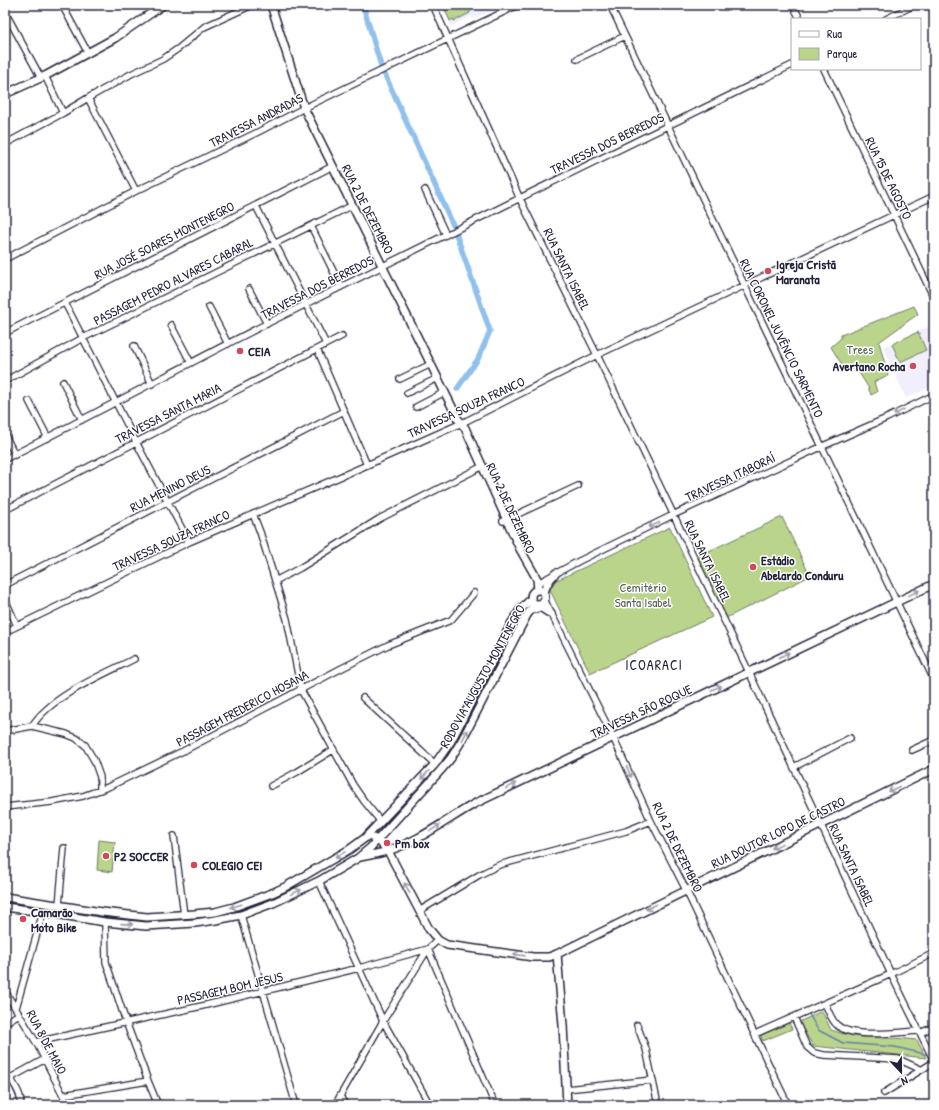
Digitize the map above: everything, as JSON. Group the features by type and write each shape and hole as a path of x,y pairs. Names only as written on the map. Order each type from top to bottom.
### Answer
{"main road":[{"path":"5,94 43,77 115,38 153,8 164,5"},
{"name":"RUA 2 DE DEZEMBRO","path":"271,5 304,108 384,265 460,422 504,520 537,579 541,592"},
{"path":"541,592 532,592 533,601 539,605 541,592 556,573"},
{"name":"TRAVESSA SÃO ROQUE","path":"358,858 388,851 424,835 476,803 934,584"},
{"name":"RODOVIA AUGUSTO MONTENEGRO","path":"5,907 105,922 146,926 195,923 241,915 319,881 358,858 378,840 451,758 462,740 533,601"},
{"name":"RODOVIA AUGUSTO MONTENEGRO","path":"5,897 102,912 147,917 184,915 215,912 260,898 314,870 350,849 365,838 435,764 451,741 520,610 533,601"},
{"path":"527,615 540,607 551,614"},
{"name":"RUA DOUTOR LOPO DE CASTRO","path":"438,940 447,945 533,958 549,957 934,769"},
{"path":"365,838 373,838 378,840 388,851 429,929 438,940"},
{"path":"314,870 319,881"},
{"path":"260,898 264,906"},
{"path":"146,926 147,917"},
{"path":"557,954 563,1025 567,1105"}],"street":[{"path":"62,5 88,53"},
{"path":"5,144 63,114 130,74 163,59 209,24 252,5"},
{"name":"RUA SANTA ISABEL","path":"433,5 520,199 597,355 933,1060"},
{"name":"TRAVESSA ANDRADAS","path":"5,259 136,191 518,5"},
{"name":"RUA CORONEL JUVÊNCIO SARMENTO","path":"610,5 934,680"},
{"path":"793,5 800,18"},
{"path":"888,18 914,5"},
{"path":"5,12 63,114"},
{"path":"577,59 625,36"},
{"name":"TRAVESSA DOS BERREDOS","path":"5,459 384,265 791,65"},
{"name":"RUA 15 DE AGOSTO","path":"824,70 934,298"},
{"path":"88,98 136,191"},
{"name":"RUA JOSÉ SOARES MONTENEGRO","path":"5,333 333,166"},
{"path":"426,190 446,235"},
{"name":"TRAVESSA SOUZA FRANCO","path":"5,632 189,542 367,465 460,422 597,355 934,196"},
{"name":"PASSAGEM PEDRO ALVARES CABARAL","path":"5,381 83,338 353,205"},
{"path":"256,206 326,344"},
{"path":"311,226 341,287"},
{"path":"249,289 267,324"},
{"path":"65,302 189,542"},
{"path":"209,307 228,344"},
{"path":"171,325 191,363"},
{"name":"TRAVESSA SANTA MARIA","path":"5,510 342,336"},
{"path":"134,346 152,384"},
{"path":"317,349 367,465"},
{"path":"400,379 431,364"},
{"path":"407,393 438,378"},
{"path":"63,382 82,420"},
{"path":"416,407 445,392"},
{"name":"TRAVESSA ITABORAÍ","path":"541,592 556,573 673,515 822,446 887,418 934,395"},
{"path":"29,401 48,438"},
{"name":"RUA MENINO DEUS","path":"5,585 344,411"},
{"path":"5,435 14,455"},
{"path":"275,581 300,568 379,519 481,467"},
{"path":"504,520 578,486"},
{"path":"253,514 287,619 301,690 333,750 364,801 381,822"},
{"name":"RUA 2 DE DEZEMBRO","path":"541,592 613,737 651,821 686,890 788,1105"},
{"name":"PASSAGEM FREDERICO HOSANA","path":"5,807 52,802 83,796 100,790 155,765 388,645 451,620 474,593"},
{"path":"5,599 17,626"},
{"path":"32,726 36,720 50,707 83,684 134,659"},
{"path":"363,698 435,764"},
{"path":"5,731 32,726 66,734 76,738 85,745 98,769 100,777 100,790"},
{"path":"794,767 850,738"},
{"path":"912,750 934,740"},
{"path":"271,786 333,750"},
{"path":"419,911 479,875 499,865 626,831 651,821"},
{"path":"174,836 184,915"},
{"path":"59,905 64,848"},
{"path":"319,881 383,1020 430,1105"},
{"path":"16,1008 43,912"},
{"path":"241,915 296,1105"},
{"path":"105,922 106,962 126,1022 158,1105"},
{"path":"335,1105 383,1020 428,949 438,940"},
{"path":"428,949 495,1105"},
{"name":"PASSAGEM BOM JESUS","path":"36,1042 202,1006 359,968 428,949"},
{"path":"755,1034 891,974 934,953"},
{"name":"RUA 8 DE MAIO","path":"5,991 36,1042 68,1105"},
{"path":"825,1003 836,1025 847,1031 874,1034 920,1032 934,1027"},
{"path":"5,1023 19,1014"},
{"path":"794,1017 807,1047 814,1053 824,1055 898,1059 920,1069"},
{"path":"637,1025 646,1049 657,1105"},
{"path":"20,1105 22,1102 20,1096 8,1079 45,1059"},
{"path":"884,1093 933,1060"},
{"path":"566,1089 653,1080"},
{"path":"63,1095 148,1082"},
{"path":"340,1096 346,1105"}],"shaded area":[{"path":"441,5 503,5 473,19 471,16 451,26"},
{"name":"Avertano Rocha","path":"934,324 934,386 906,398 883,347"},
{"path":"5,998 12,1011 5,1015"}],"green space":[{"path":"443,5 470,5 473,10 454,21 453,19 450,21"},
{"name":"Trees","path":"914,306 918,314 879,342 888,375 874,382 877,392 871,395 868,387 856,368 846,371 831,347 841,338 841,335"},
{"path":"918,332 926,350 900,362 892,344"},
{"name":"Estádio Abelardo Conduru","path":"782,517 810,576 726,618 696,557"},
{"name":"Cemitério Santa Isabel","path":"670,527 712,617 590,673 550,590 555,581"},
{"name":"P2 SOCCER","path":"99,840 115,842 112,872 97,870"},
{"path":"822,1011 831,1030 853,1036 917,1040 926,1058 813,1046 799,1022"},
{"path":"788,1021 792,1029 763,1041 760,1034"}],"waterway":[{"path":"363,5 381,66 453,225 490,331 478,359 457,389"},
{"path":"809,1014 818,1030 843,1043 895,1047 929,1055"}],"place":[{"name":"Igreja Cristã Maranata","path":"768,271"},
{"name":"CEIA","path":"240,351"},
{"name":"Avertano Rocha","path":"913,366"},
{"name":"Estádio Abelardo Conduru","path":"753,567"},
{"name":"Pm box","path":"387,843"},
{"name":"P2 SOCCER","path":"106,856"},
{"name":"COLEGIO CEI","path":"194,865"},
{"name":"Camarão Moto Bike","path":"23,919"}],"district":[{"name":"ICOARACI","path":"654,664"}]}
